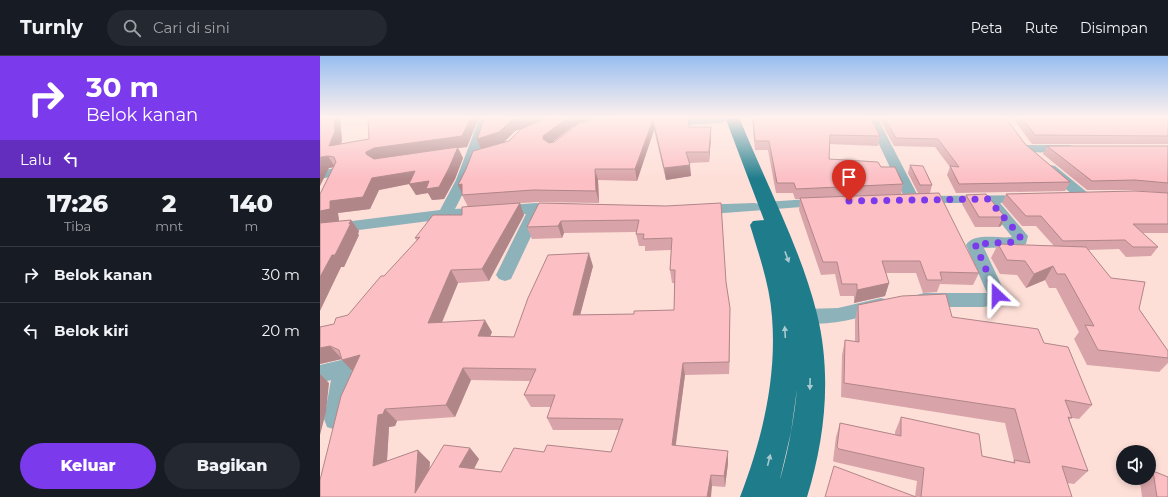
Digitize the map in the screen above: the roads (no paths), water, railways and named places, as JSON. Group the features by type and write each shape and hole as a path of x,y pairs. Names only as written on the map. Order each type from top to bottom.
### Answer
{"highway":[{"path":"733,138 760,206 787,257 805,316 809,348 808,425 790,497"},
{"path":"757,497 764,478 779,419 786,349 784,316 760,206"}],"street":[{"path":"445,214 476,154 480,138"},
{"path":"882,138 904,180 909,200 1044,197"},
{"path":"1019,138 1027,149 1083,196"},
{"path":"1027,149 1085,149"},
{"path":"458,153 476,154"},
{"path":"320,175 335,172 329,185"},
{"path":"1060,197 1099,196"},
{"path":"805,316 838,315 900,301 956,301 994,298 997,295 996,292 975,244 1014,242 1020,240 1020,236 988,199"},
{"path":"683,210 835,202"},
{"path":"505,275 536,208"},
{"path":"320,230 445,214 536,208 572,208"},
{"path":"320,374 341,369 343,376 342,395 332,440"}]}
